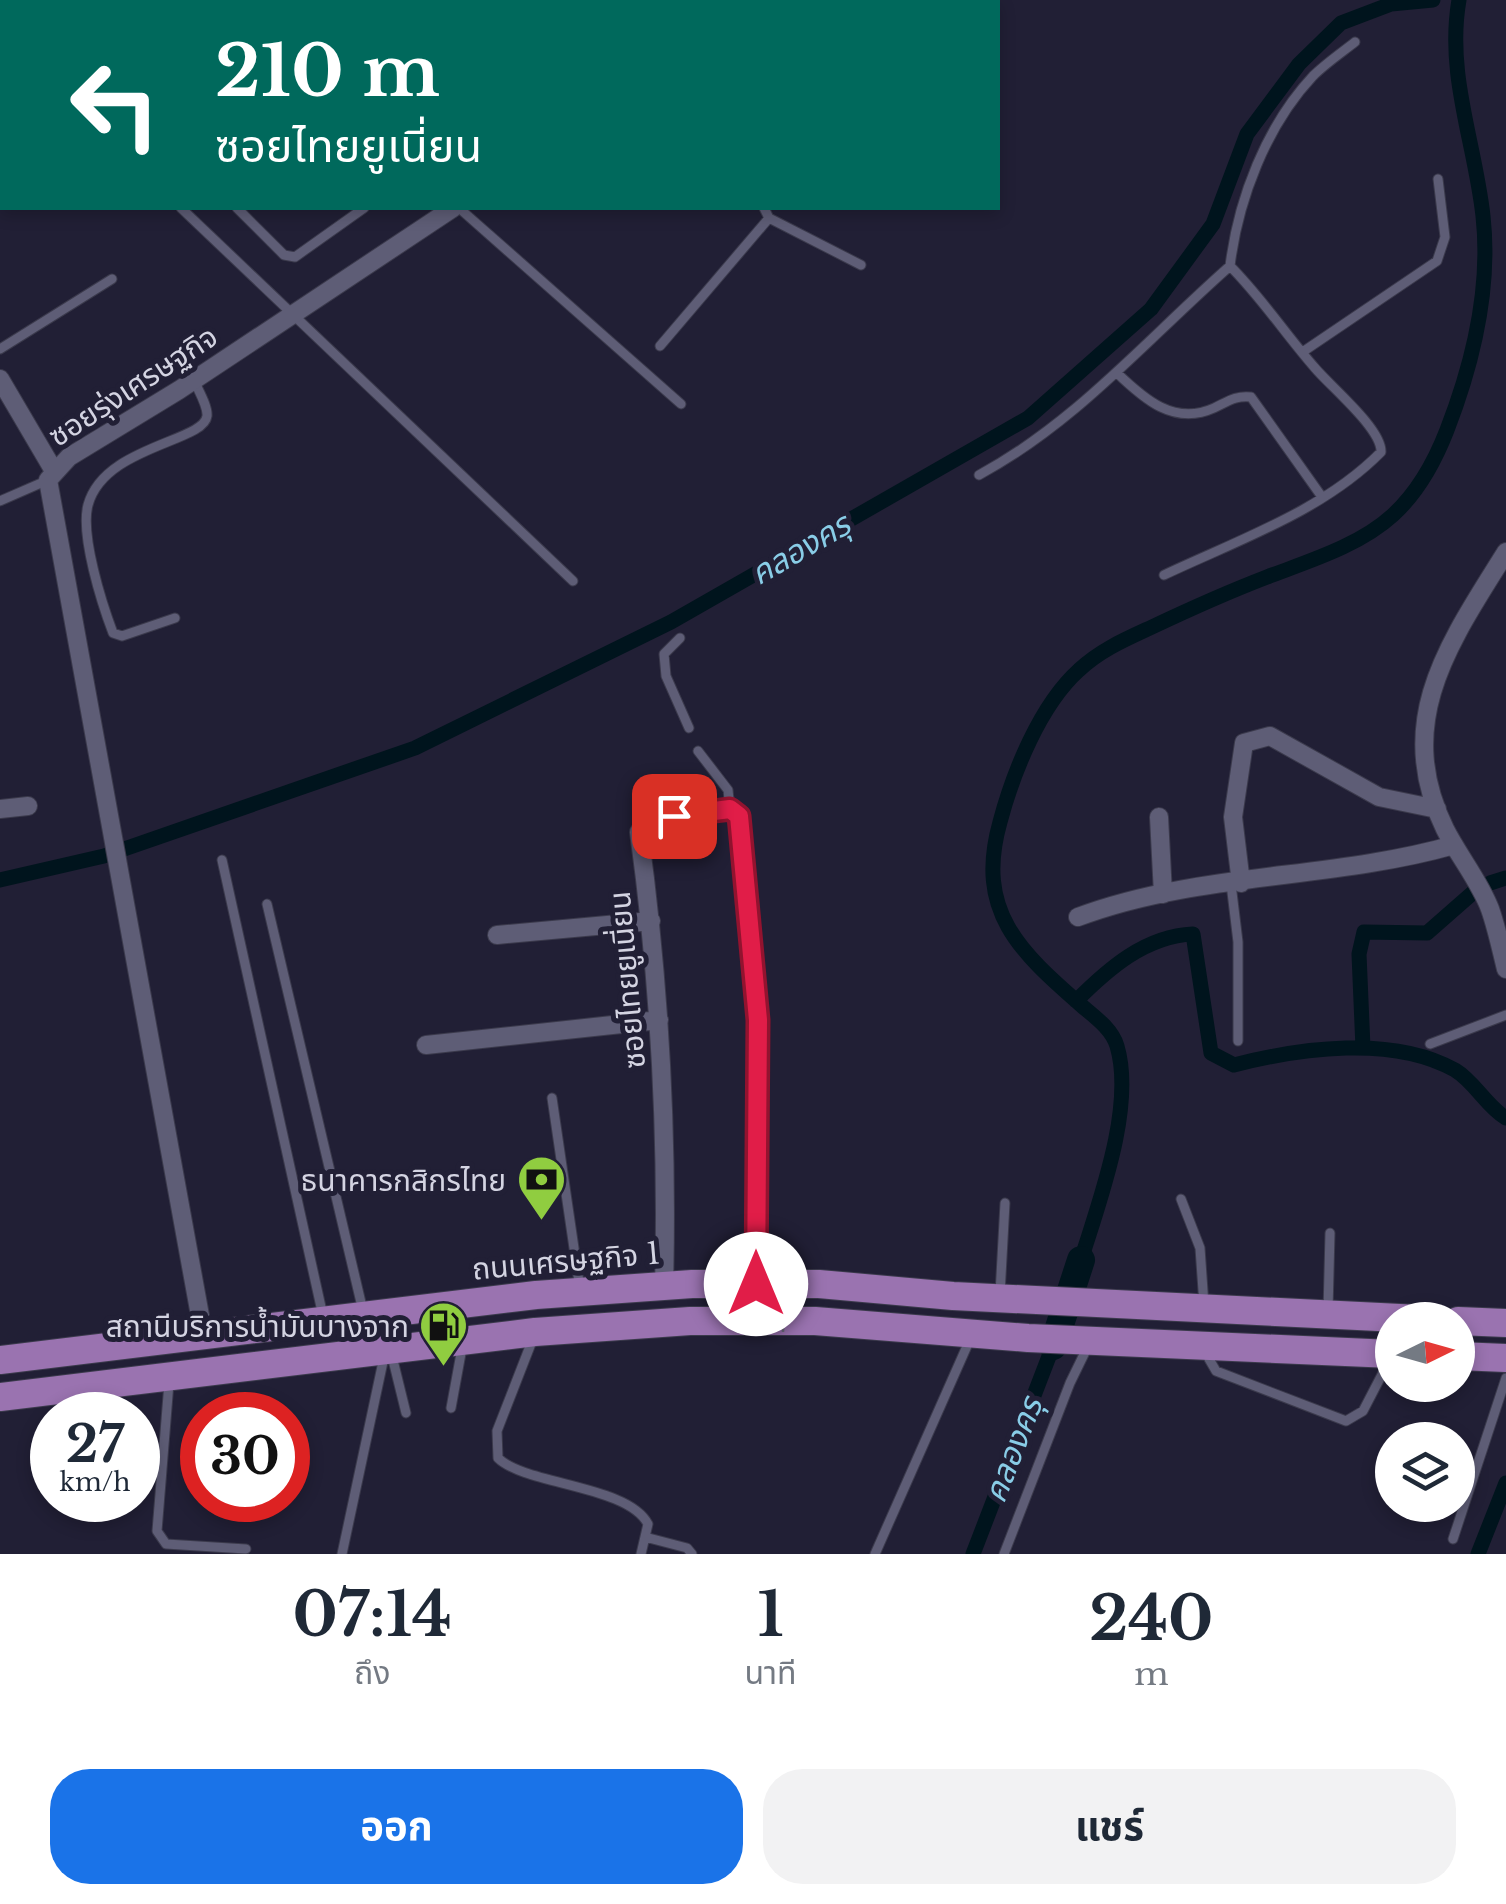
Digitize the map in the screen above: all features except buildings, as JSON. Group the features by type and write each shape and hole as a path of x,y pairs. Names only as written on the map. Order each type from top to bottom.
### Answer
{"main road":[{"name":"ถนนเศรษฐกิจ 1","path":"0,1360 324,1318 664,1286 756,1284 1375,1317"},
{"path":"0,1398 463,1340 690,1320 814,1322 1035,1338 1375,1353"},
{"path":"1475,1322 1506,1324"},
{"path":"1475,1357 1506,1358"}],"street":[{"name":"ซอยรุ่งเศรษฐกิจ","path":"203,1332 51,476 448,210"},
{"path":"0,380 8,410 51,476"},
{"path":"1506,552 1441,665 1422,723 1424,769 1437,809 1489,906 1506,969"},
{"path":"1236,884 1233,817 1244,743 1255,737 1270,736 1379,797 1437,809"},
{"path":"0,809 28,806"},
{"path":"730,809 739,816 758,1020 756,1284"},
{"name":"ซอยไทยยูเนี่ยน","path":"664,1286 668,1142 640,824 649,819 730,809"},
{"path":"1159,817 1163,894"},
{"path":"1078,918 1163,894 1398,861 1454,845"},
{"path":"496,935 651,920"},
{"path":"426,1045 659,1020"}],"lane":[{"path":"979,474 1056,428 1117,373 1149,337 1230,266 1236,215 1271,138 1312,77 1355,42"},
{"path":"1304,351 1437,261 1446,238 1438,179"},
{"path":"183,210 573,580"},
{"path":"239,210 284,255 295,257 361,210"},
{"path":"451,210 681,404"},
{"path":"765,210 770,218 860,265"},
{"path":"660,346 770,218"},
{"path":"1164,575 1322,497 1359,475 1381,452 1382,443 1230,266"},
{"path":"0,349 112,279"},
{"path":"1117,373 1150,404 1168,411 1195,415 1240,395 1251,397 1322,497"},
{"path":"176,618 122,636 113,633 87,534 87,506 107,471 135,454 196,431 206,421 208,413 194,380"},
{"path":"0,501 51,476"},
{"path":"680,638 664,654 666,676 689,728"},
{"path":"698,750 728,790 730,809"},
{"path":"222,860 324,1318"},
{"path":"1236,884 1238,1041"},
{"path":"267,904 364,1314"},
{"path":"1430,1044 1506,1015"},
{"path":"552,1098 580,1292"},
{"path":"1181,1199 1200,1248 1204,1308"},
{"path":"1000,1297 1006,1204"},
{"path":"1328,1314 1330,1233"},
{"path":"536,1332 498,1431 498,1458 592,1490 640,1514 648,1524 641,1554"},
{"path":"875,1554 972,1334"},
{"path":"451,1408 463,1340"},
{"path":"1004,1554 1087,1340"},
{"path":"1211,1345 1209,1359 1216,1371 1346,1420 1363,1411 1375,1387"},
{"path":"388,1349 406,1413"},
{"path":"342,1554 388,1349"},
{"path":"170,1375 157,1531 166,1544 246,1549"},
{"path":"1454,1539 1506,1378"},
{"path":"645,1536 687,1548 692,1554"}],"path":[{"path":"783,1332 786,1275"}],"waterway":[{"name":"คลองครุ","path":"0,880 104,856 415,748 671,622 1028,418 1151,309 1213,224 1247,134 1299,64 1341,23 1391,4 1433,0"},
{"name":"คลองครุ","path":"1081,1260 1118,1125 1122,1097 1117,1046 1097,1019 1039,967 1008,927 993,881 1000,822 1020,762 1040,721 1065,685 1087,663 1181,614 1365,536 1402,506 1431,465 1465,378 1478,325 1484,270 1483,216 1456,55 1459,0"},
{"path":"1490,883 1506,878"},
{"path":"1363,1048 1359,954 1364,932 1427,933 1476,890"},
{"path":"1076,1001 1128,956 1159,941 1193,934 1211,1053 1234,1065 1317,1050 1404,1052 1455,1070 1506,1118"},
{"path":"1053,1346 1081,1260"},
{"name":"คลองครุ","path":"973,1554 1053,1346"},
{"path":"1478,1554 1506,1483"}],"place":[{"name":"ธนาคารกสิกรไทย","path":"541,1222"},
{"name":"สถานีบริการน้ำมันบางจาก","path":"444,1368"}],"route":[{"path":"674,816 730,809 737,810 739,816 758,1020 756,1284"}]}
